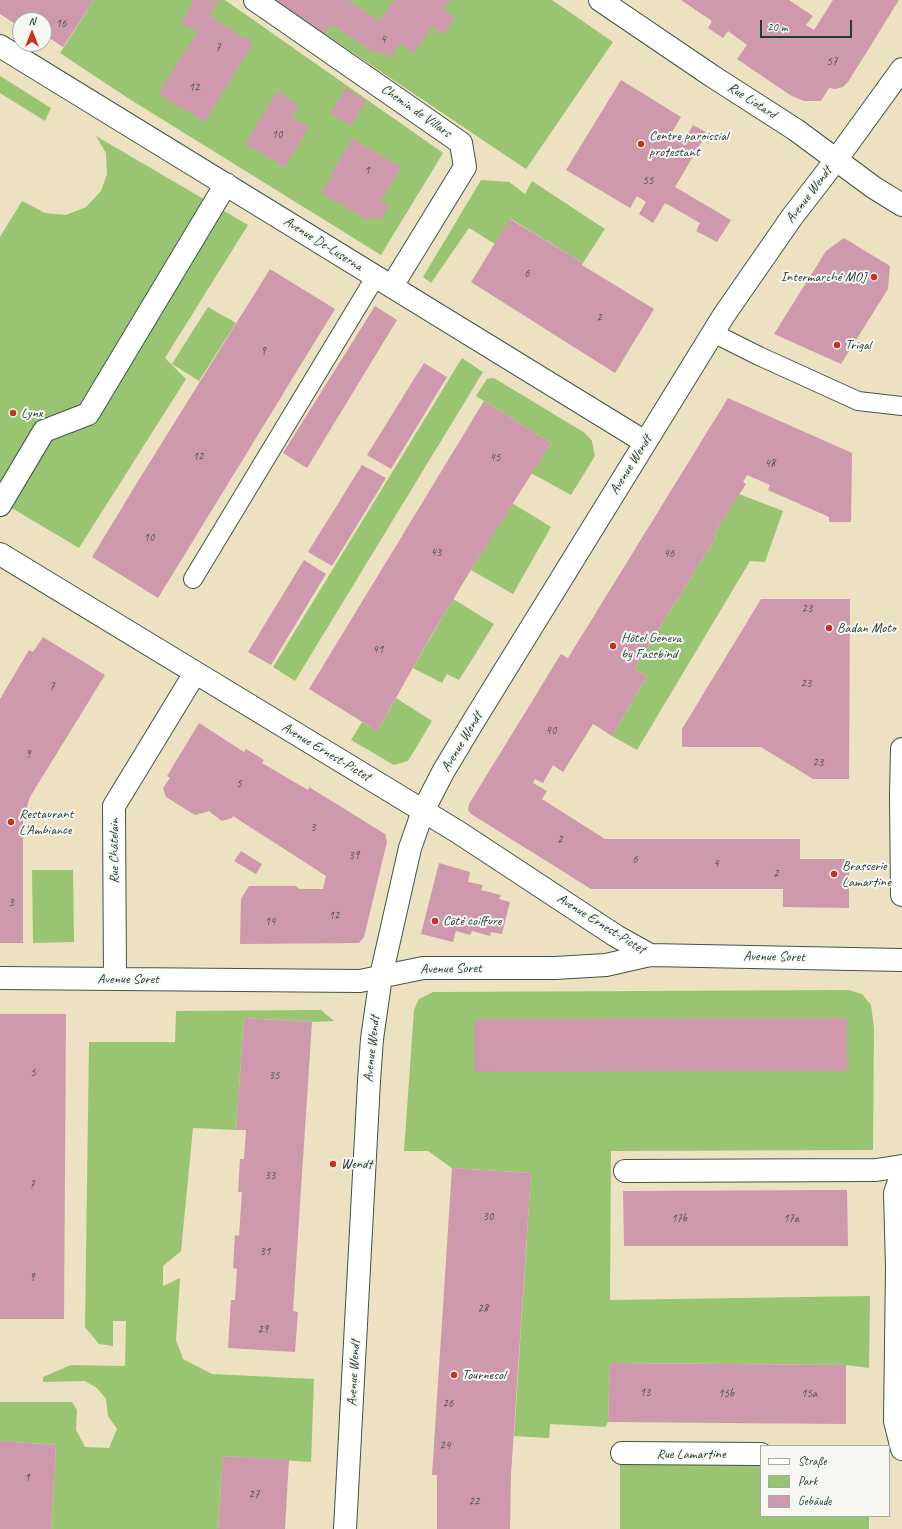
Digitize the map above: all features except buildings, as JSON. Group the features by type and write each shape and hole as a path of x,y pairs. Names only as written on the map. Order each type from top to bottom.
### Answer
{"street":[{"name":"Chemin de Villars","path":"256,0 461,143 465,167 384,281"},
{"name":"Rue Liotard","path":"600,0 712,76 796,130 836,160 902,205"},
{"name":"Avenue De-Luserna","path":"0,46 645,442"},
{"name":"Avenue Wendt","path":"345,1529 372,1039 381,976 410,848 423,811 443,772 724,315 792,217 836,160 902,69"},
{"path":"0,505 44,431 88,414 226,184"},
{"name":"Avenue Ernest-Pictet","path":"0,554 458,832 616,936 650,954"},
{"name":"Rue Châtelain","path":"116,979 114,806 195,673"},
{"path":"902,749 902,895"},
{"name":"Avenue Soret","path":"0,978 336,981 360,980 423,968 555,968 606,965 650,954 902,960"},
{"path":"625,1171 876,1170 902,1166"},
{"path":"902,1174 895,1193 897,1268 895,1421 902,1449"},
{"name":"Rue Lamartine","path":"622,1453 760,1454"},
{"path":"890,1454 902,1454"}],"lane":[{"path":"193,579 384,281"},
{"path":"713,333 759,356 858,401 902,406"}],"green space":[{"path":"94,0 225,0 443,153 381,255 131,100 60,53"},
{"path":"274,0 552,0 613,42 526,169"},
{"path":"0,76 51,108 45,121 0,93"},
{"path":"96,136 248,225 165,358 186,379 79,548 0,501 0,237 22,201 45,213 66,215 86,207 101,191 107,174 106,153"},
{"path":"481,180 509,182 525,194 532,181 605,229 583,263 511,219 495,244 469,228 431,283 423,277"},
{"path":"208,307 236,323 199,381 172,364"},
{"path":"462,358 483,372 295,681 273,667"},
{"path":"494,378 585,433 592,441 595,456 571,495 531,473 551,443 476,396 487,379"},
{"path":"739,494 783,511 765,562 750,561 637,750 612,736 647,676 634,669 716,537 713,535"},
{"path":"512,503 551,527 513,594 471,570"},
{"path":"453,599 494,624 459,680 447,674 442,683 413,668"},
{"path":"396,698 432,721 408,761 394,765 351,740 362,722 377,731"},
{"path":"32,870 73,870 74,942 33,943"},
{"path":"849,990 862,994 871,1005 874,1028 873,1150 611,1151 610,1300 870,1296 869,1368 846,1365 610,1363 608,1422 605,1427 550,1424 549,1438 514,1436 531,1173 452,1168 428,1151 404,1151 414,1010 419,999 433,992"},
{"path":"321,1010 334,1021 312,1022 244,1018 236,1130 193,1128 181,1251 163,1266 163,1286 180,1278 176,1340 183,1359 212,1374 314,1379 311,1462 223,1456 218,1529 51,1529 56,1445 0,1441 0,1402 72,1402 77,1410 76,1430 85,1447 109,1448 117,1429 108,1416 106,1399 97,1388 85,1381 43,1382 43,1377 71,1365 125,1366 126,1321 113,1321 113,1346 99,1344 85,1327 89,1042 175,1042 176,1011"},
{"path":"620,1461 760,1461 760,1517 869,1517 869,1529 620,1529"}],"place":[{"name":"Centre paroissial protestant","path":"641,144"},
{"name":"Intermarché MOJ","path":"874,277"},
{"name":"Trigal","path":"837,345"},
{"name":"Lynx","path":"13,413"},
{"name":"Badan Moto","path":"829,628"},
{"name":"Hôtel Geneva by Fassbind","path":"613,646"},
{"name":"Restaurant L'Ambiance","path":"11,822"},
{"name":"Brasserie Lamartine","path":"834,874"},
{"name":"Côté coiffure","path":"435,921"},
{"name":"Wendt","path":"333,1164"},
{"name":"Tournesol","path":"454,1375"}]}
